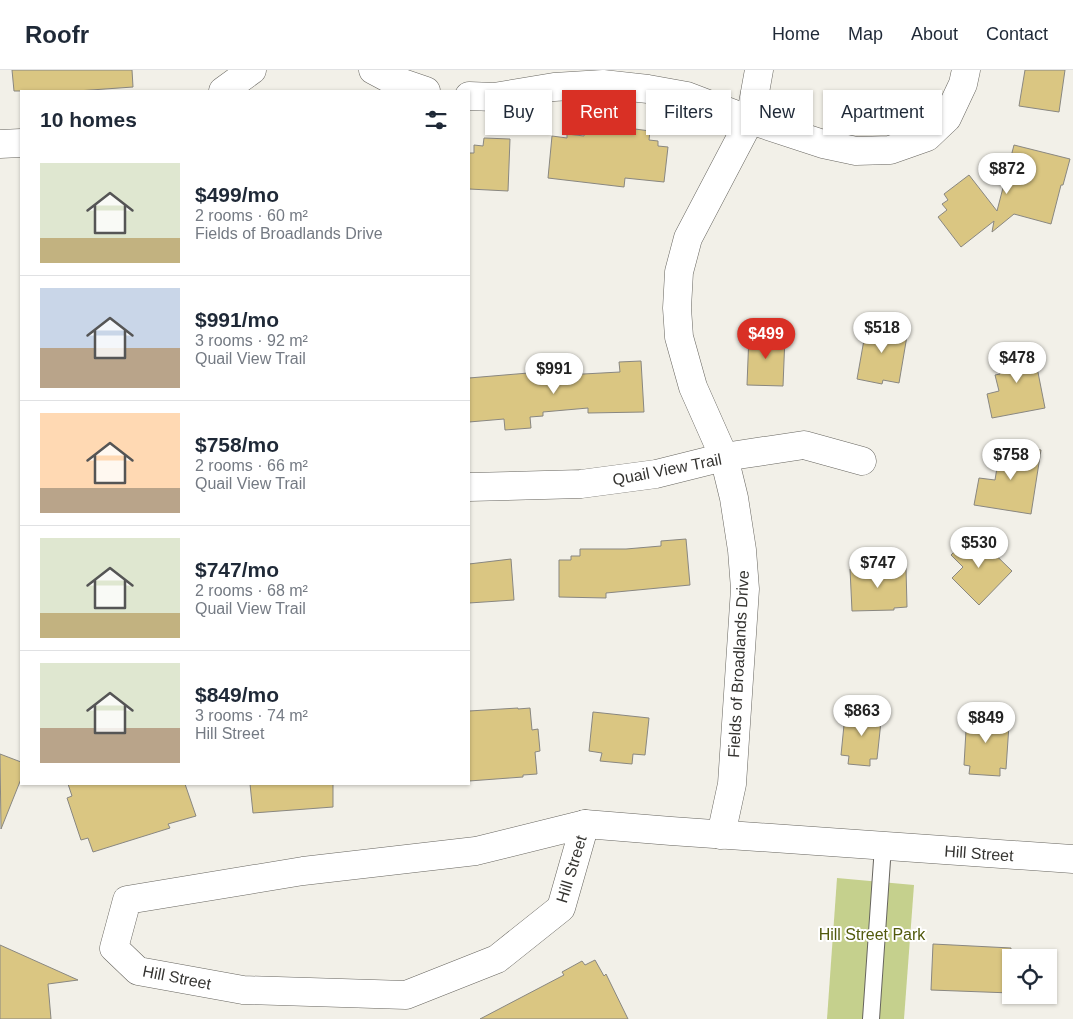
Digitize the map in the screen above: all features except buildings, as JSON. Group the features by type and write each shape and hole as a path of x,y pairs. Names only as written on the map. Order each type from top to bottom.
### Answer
{"street":[{"path":"224,90 252,70"},
{"path":"373,70 388,78 423,90"},
{"name":"Fields of Broadlands Drive","path":"755,90 759,70"},
{"path":"796,135 823,144 856,151 890,150 927,137 947,118 963,84 966,70"},
{"path":"470,96 494,96 554,87 604,84 688,96 741,117"},
{"name":"Fields of Broadlands Drive","path":"721,835 732,784 744,589 742,550 734,498 724,457 694,387 679,337 677,308 679,272 688,238 742,135"},
{"path":"0,144 20,143"},
{"name":"Quail View Trail","path":"470,488 581,484 656,474 724,457 804,445 862,461"},
{"name":"Hill Street","path":"585,824 561,908 497,959 406,995 244,990 138,971 114,948 127,900 303,870 476,851 585,824 1073,859"}],"lane":[{"path":"872,1019 883,846"}],"green space":[{"name":"Hill Street Park","path":"837,878 914,885 904,1019 827,1019"}]}
